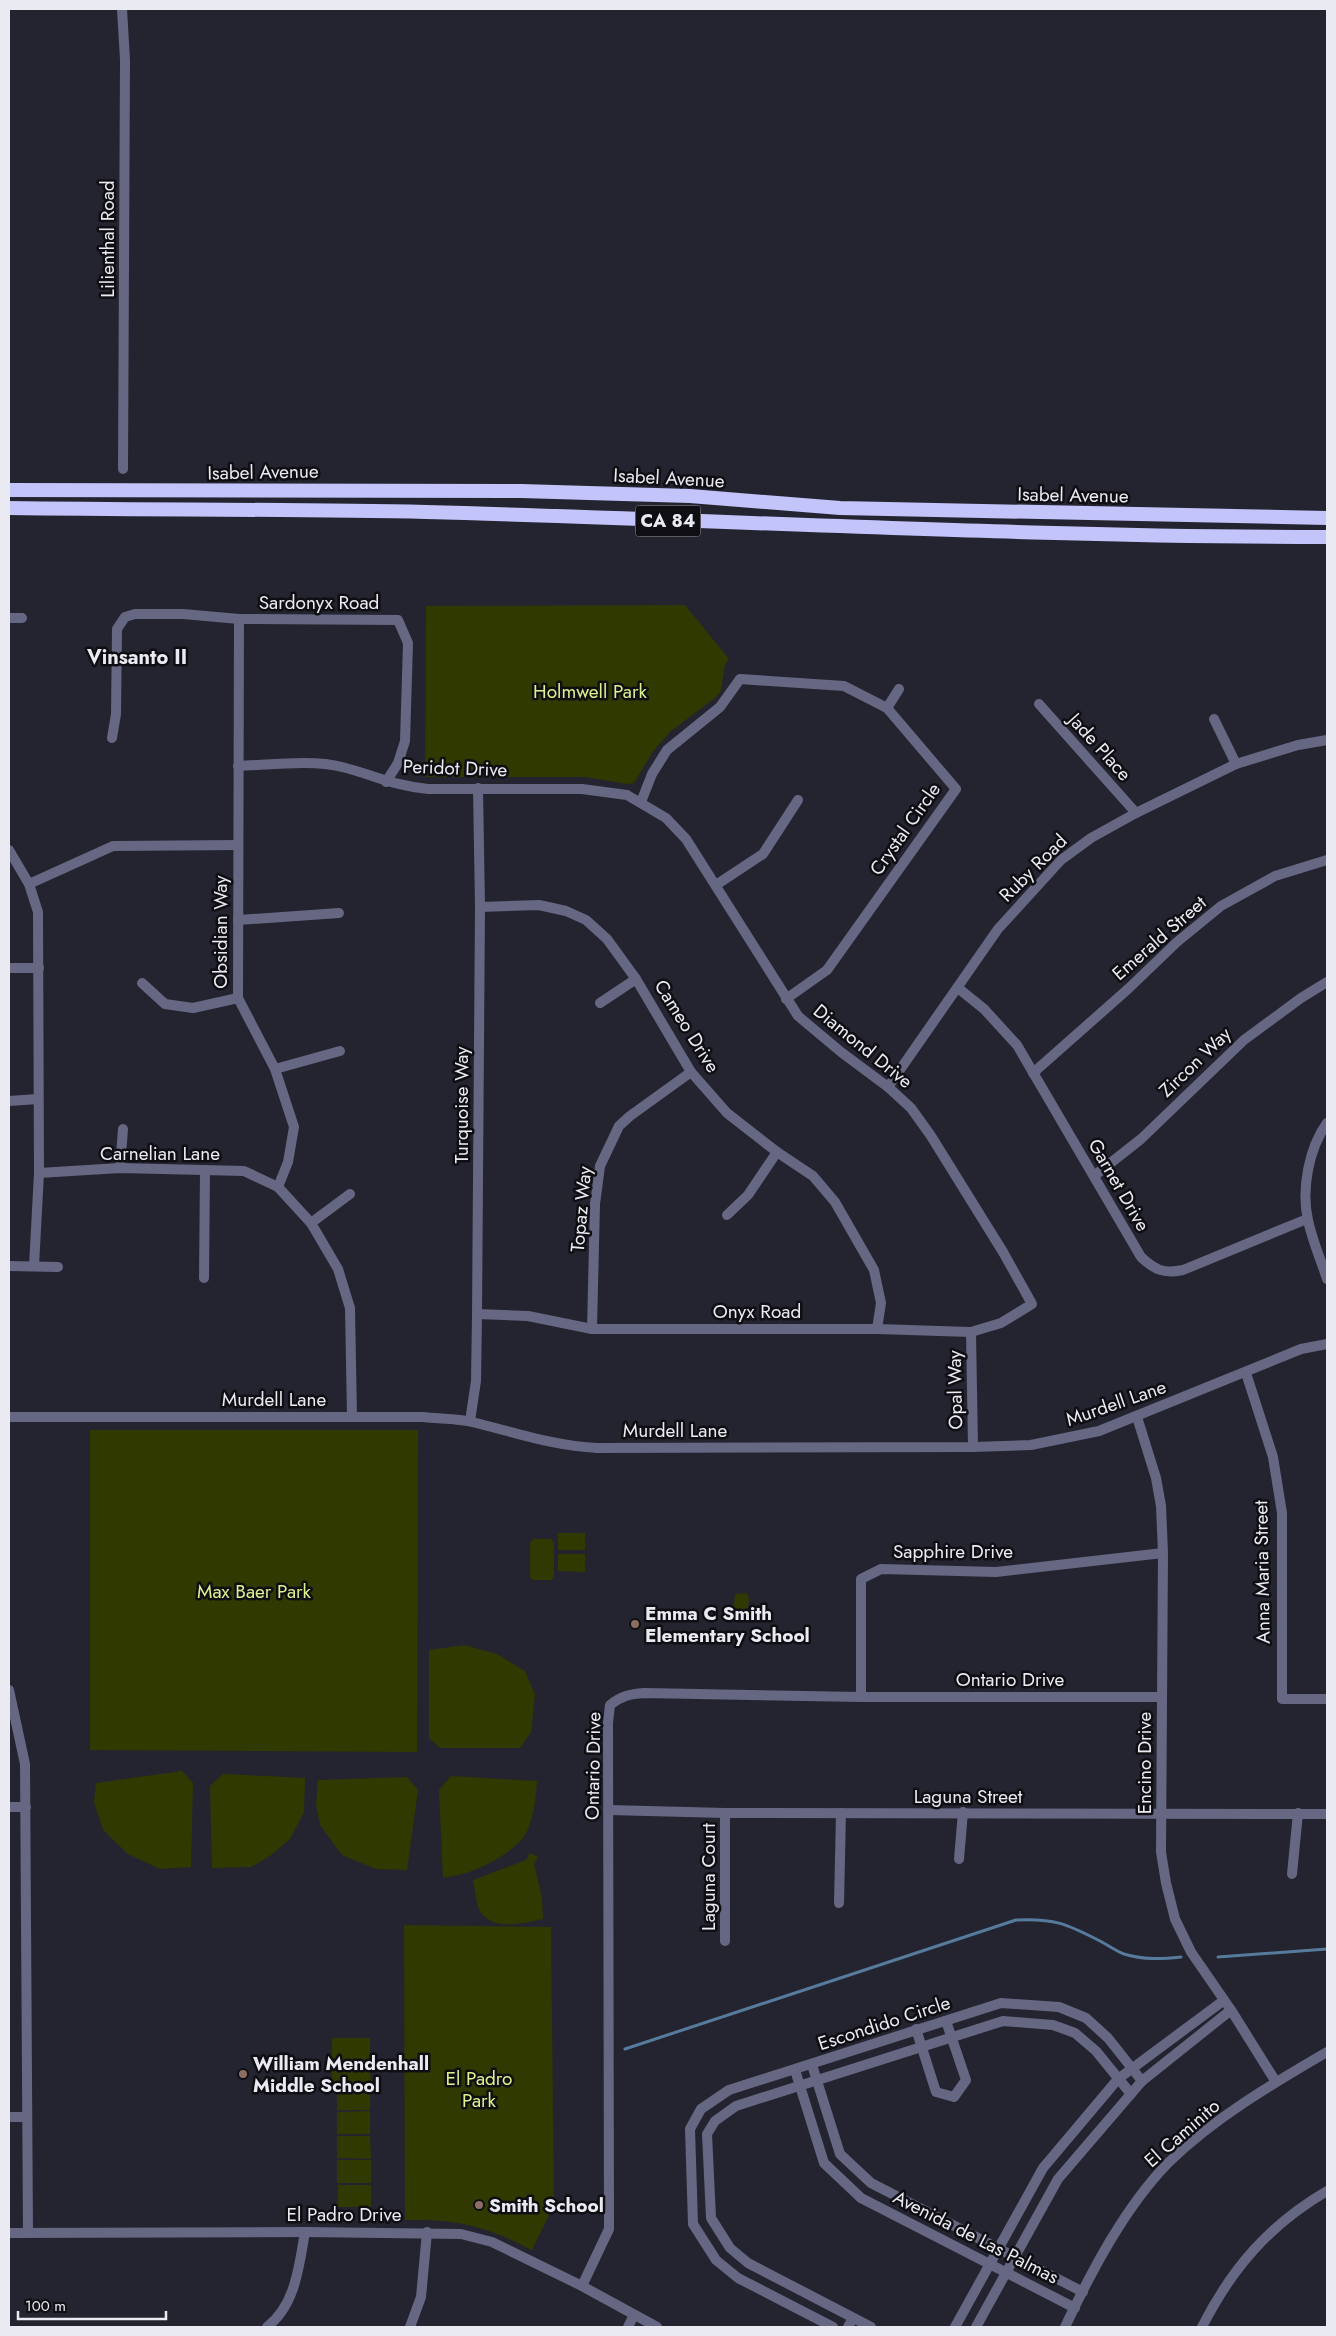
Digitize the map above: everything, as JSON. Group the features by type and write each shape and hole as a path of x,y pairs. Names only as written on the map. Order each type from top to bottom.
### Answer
{"highway":[{"name":"Isabel Avenue","path":"9,490 521,491 690,496 850,508 1327,518"},
{"name":"Isabel Avenue","path":"9,508 425,512 952,531 1214,537 1327,537"}],"street":[{"name":"Lilienthal Road","path":"122,9 125,60 123,469"},
{"name":"Sardonyx Road","path":"112,738 116,714 116,635 122,620 130,614 165,613 239,619 398,620 408,643 405,741 398,762 386,782"},
{"path":"9,618 22,618"},
{"name":"Obsidian Way","path":"239,619 238,998 276,1069 294,1127 288,1162 278,1187"},
{"name":"Crystal Circle","path":"641,802 652,774 666,750 720,707 740,679 844,686 887,708 956,788 827,970 786,999"},
{"path":"887,708 899,689"},
{"name":"Jade Place","path":"1039,704 1136,812"},
{"path":"1214,719 1236,764"},
{"name":"Ruby Road","path":"888,1087 998,929 1061,860 1091,838 1136,812 1236,764 1298,745 1327,740"},
{"name":"Peridot Drive","path":"238,766 312,764 341,766 386,782 428,789 582,788 627,795 641,802"},
{"name":"Turquoise Way","path":"470,1421 476,1381 477,1314 480,907 478,788"},
{"path":"716,885 763,854 798,800"},
{"name":"Diamond Drive","path":"641,802 666,818 686,839 798,1016 888,1087 911,1108 932,1136 1003,1252 1032,1304"},
{"path":"29,884 112,846 238,844"},
{"path":"9,850 29,884 38,912 39,1173 34,1266"},
{"name":"Emerald Street","path":"1033,1073 1128,989 1177,942 1221,906 1274,876 1327,860"},
{"name":"Cameo Drive","path":"480,907 539,905 573,914 586,920 607,939 636,979 690,1072 728,1113 777,1152 813,1176 835,1202 864,1251 879,1285 881,1303 877,1329"},
{"path":"238,920 339,913"},
{"path":"9,968 39,968"},
{"path":"600,1002 636,979"},
{"name":"Zircon Way","path":"1094,1176 1141,1139 1244,1040 1300,998 1327,982"},
{"path":"142,984 165,1004 193,1008 238,998"},
{"name":"Garnet Drive","path":"958,988 1006,1032 1017,1045 1141,1257 1159,1272 1168,1273 1183,1270 1307,1219"},
{"path":"276,1069 340,1051"},
{"name":"Topaz Way","path":"592,1329 595,1204 600,1166 619,1126 690,1072"},
{"path":"9,1101 38,1099"},
{"path":"1327,1123 1317,1142 1306,1183 1307,1219 1327,1279"},
{"path":"120,1168 123,1129"},
{"path":"728,1216 748,1195 777,1152"},
{"name":"Carnelian Lane","path":"39,1173 120,1168 244,1171 278,1187"},
{"path":"204,1278 205,1170"},
{"path":"278,1187 311,1223 338,1269 350,1308 352,1417"},
{"path":"311,1223 350,1194"},
{"path":"9,1266 58,1267"},
{"name":"Onyx Road","path":"477,1314 528,1316 592,1329 877,1329 971,1332 1001,1323 1032,1304"},
{"name":"Opal Way","path":"971,1332 974,1447"},
{"name":"Murdell Lane","path":"9,1417 412,1417 470,1421 544,1442 588,1448 974,1447 1031,1445 1100,1431 1302,1349 1327,1344"},
{"name":"Anna Maria Street","path":"1246,1372 1273,1457 1282,1513 1282,1699 1327,1699"},
{"name":"Encino Drive","path":"1137,1417 1156,1478 1161,1506 1163,1553 1161,1852 1166,1883 1175,1919 1191,1952 1231,2010 1276,2082"},
{"name":"Sapphire Drive","path":"861,1697 861,1579 880,1569 996,1572 1163,1553"},
{"path":"9,1690 25,1764 28,2233"},
{"name":"Ontario Drive","path":"582,2286 609,2229 608,1723 610,1705 618,1698 644,1693 861,1697 1161,1697"},
{"path":"9,1807 26,1807"},
{"name":"Laguna Street","path":"609,1810 725,1813 1327,1814"},
{"path":"959,1859 963,1812"},
{"name":"Laguna Court","path":"725,1813 726,1941"},
{"path":"839,1903 842,1813"},
{"path":"1292,1874 1298,1813"},
{"path":"955,2327 1043,2168 1118,2079 1223,2001"},
{"name":"Escondido Circle","path":"833,2327 738,2278 716,2260 694,2224 690,2178 690,2129 701,2108 729,2090 1001,2003 1059,2007 1086,2018 1108,2038 1142,2082"},
{"path":"976,2327 1013,2256 1058,2179 1142,2082 1231,2010"},
{"path":"916,2029 936,2092 954,2097 966,2080 946,2021"},
{"name":"Escondido Circle","path":"871,2327 851,2323 748,2263 730,2248 711,2218 707,2134 715,2121 736,2106 817,2082 921,2046 1003,2021 1053,2024 1076,2033 1096,2051 1131,2094"},
{"name":"El Caminito","path":"1065,2327 1123,2222 1145,2190 1169,2163 1206,2131 1276,2082 1327,2052"},
{"name":"Avenida de Las Palmas","path":"812,2065 840,2154 871,2183 1083,2292"},
{"name":"Avenida de Las Palmas","path":"795,2070 824,2164 861,2198 1074,2308"},
{"path":"9,2117 26,2117"},
{"path":"690,2178 708,2177"},
{"name":"Avenida de Las Palmas","path":"861,2198 871,2183"},
{"path":"1202,2327 1218,2295 1241,2262 1271,2232 1307,2202 1327,2191"},
{"path":"267,2327 273,2322 294,2289 304,2232"},
{"name":"El Padro Drive","path":"9,2234 304,2232 427,2232 461,2234 492,2242 582,2286 657,2327"},
{"path":"410,2327 421,2297 427,2232"},
{"path":"628,2327 634,2316"}],"green space":[{"name":"Holmwell Park","path":"685,605 729,659 725,664 721,690 716,697 670,732 654,750 634,783 627,784 585,777 425,777 426,606"},
{"name":"Max Baer Park","path":"90,1430 418,1430 417,1752 90,1750"},
{"path":"558,1533 585,1533 585,1550 558,1550"},
{"path":"533,1539 551,1539 554,1543 554,1576 551,1580 533,1580 530,1577 530,1543"},
{"path":"558,1554 585,1554 585,1572 558,1571"},
{"path":"746,1593 749,1598 748,1608 737,1616 733,1615 730,1609 734,1605 735,1594"},
{"path":"464,1645 497,1654 525,1671 535,1695 531,1732 520,1748 440,1748 429,1738 429,1650"},
{"path":"182,1771 193,1783 191,1867 160,1869 128,1854 103,1830 94,1802 96,1783"},
{"path":"223,1774 305,1778 304,1812 290,1839 270,1856 251,1867 212,1868 210,1786"},
{"path":"451,1776 537,1781 537,1788 529,1827 522,1839 514,1847 496,1860 475,1870 443,1878 439,1790"},
{"path":"407,1777 418,1790 407,1870 376,1869 342,1855 320,1825 316,1804 318,1780"},
{"path":"530,1853 538,1857 534,1864 542,1898 543,1919 518,1924 500,1924 485,1918 479,1908 473,1880 526,1860"},
{"name":"El Padro Park","path":"404,1925 551,1927 554,2205 532,2250 500,2235 471,2226 440,2221 405,2220"},
{"path":"332,2038 370,2038 370,2061 332,2061"},
{"path":"332,2063 370,2063 371,2085 332,2086"},
{"path":"337,2087 370,2087 370,2110 337,2110"},
{"path":"370,2111 370,2134 337,2134 337,2112"},
{"path":"337,2136 370,2136 371,2159 337,2158"},
{"path":"337,2160 371,2160 371,2183 337,2183"},
{"path":"338,2185 371,2185 371,2207 337,2207"}],"waterway":[{"path":"625,2049 1016,1920 1041,1920 1060,1923 1131,1956 1152,1958 1181,1957"},
{"path":"1218,1957 1327,1949"}],"place":[{"name":"Emma C Smith Elementary School","path":"635,1624"},
{"name":"William Mendenhall Middle School","path":"243,2074"},
{"name":"Smith School","path":"479,2205"}],"district":[{"name":"Vinsanto II","path":"137,657"}]}
